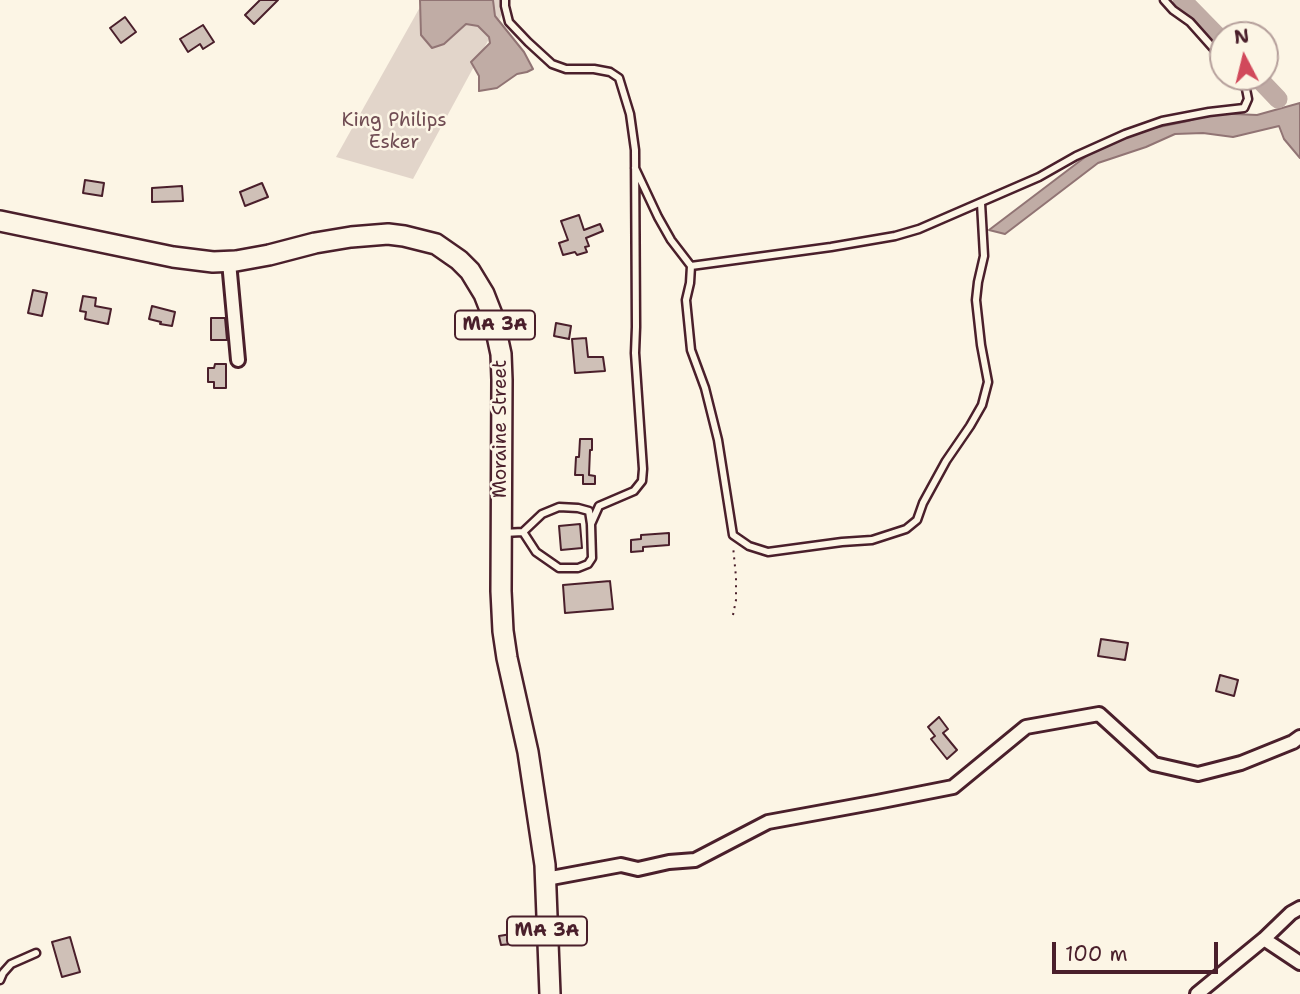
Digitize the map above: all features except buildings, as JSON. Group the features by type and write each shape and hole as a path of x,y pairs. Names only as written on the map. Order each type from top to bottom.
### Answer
{"main road":[{"name":"Moraine Street","path":"0,221 173,257 213,262 260,257 351,237 388,234 436,244 470,271 484,294 498,334 502,380 501,591 507,658 528,752 545,873"},
{"name":"MA 3A","path":"545,873 551,994"}],"street":[{"path":"229,262 238,360"},
{"path":"545,873 621,866 638,869 695,860 768,822 953,787 1026,727 1099,713 1154,764 1198,774 1241,763 1300,737"},
{"path":"1202,991 1300,908"},
{"path":"1264,939 1300,963"}],"lane":[{"path":"505,0 509,22 552,64 566,69 610,72 619,78 630,114 635,150 635,353 642,481 634,491 600,506 591,524"},
{"path":"1164,0 1190,22 1209,43"},
{"path":"691,266 895,236 919,229 1039,177 1076,156 1125,134 1162,121 1244,108 1248,99 1246,91"},
{"path":"635,168 657,217 691,266 691,283 686,300 691,351 705,388 718,440 733,535 749,546 768,552 872,540 906,529 916,520 946,461 982,405 988,382 976,300 984,256 981,202"},
{"path":"501,534 523,532 542,514 559,507 578,508 589,511 592,558 588,564 578,568 559,568 536,552 523,532"},
{"path":"0,980 11,964 36,953"}],"path":[{"path":"733,535 736,577 733,615"}],"green space":[{"name":"King Philips Esker","path":"424,0 510,0 413,179 336,157"}],"shaded area":[{"path":"420,0 493,0 495,16 524,52 533,69 517,74 497,88 479,91 479,76 471,62 490,43 489,37 478,26 466,24 444,44 432,48 421,35"},
{"path":"1300,103 1300,158 1284,139 1279,126 1233,137 1203,133 1175,134 1098,163 1005,234 989,230 1101,145 1125,134 1188,121 1212,113 1257,115"}],"waterway":[{"path":"1182,0 1209,28"},
{"path":"1270,91 1278,99"}]}
